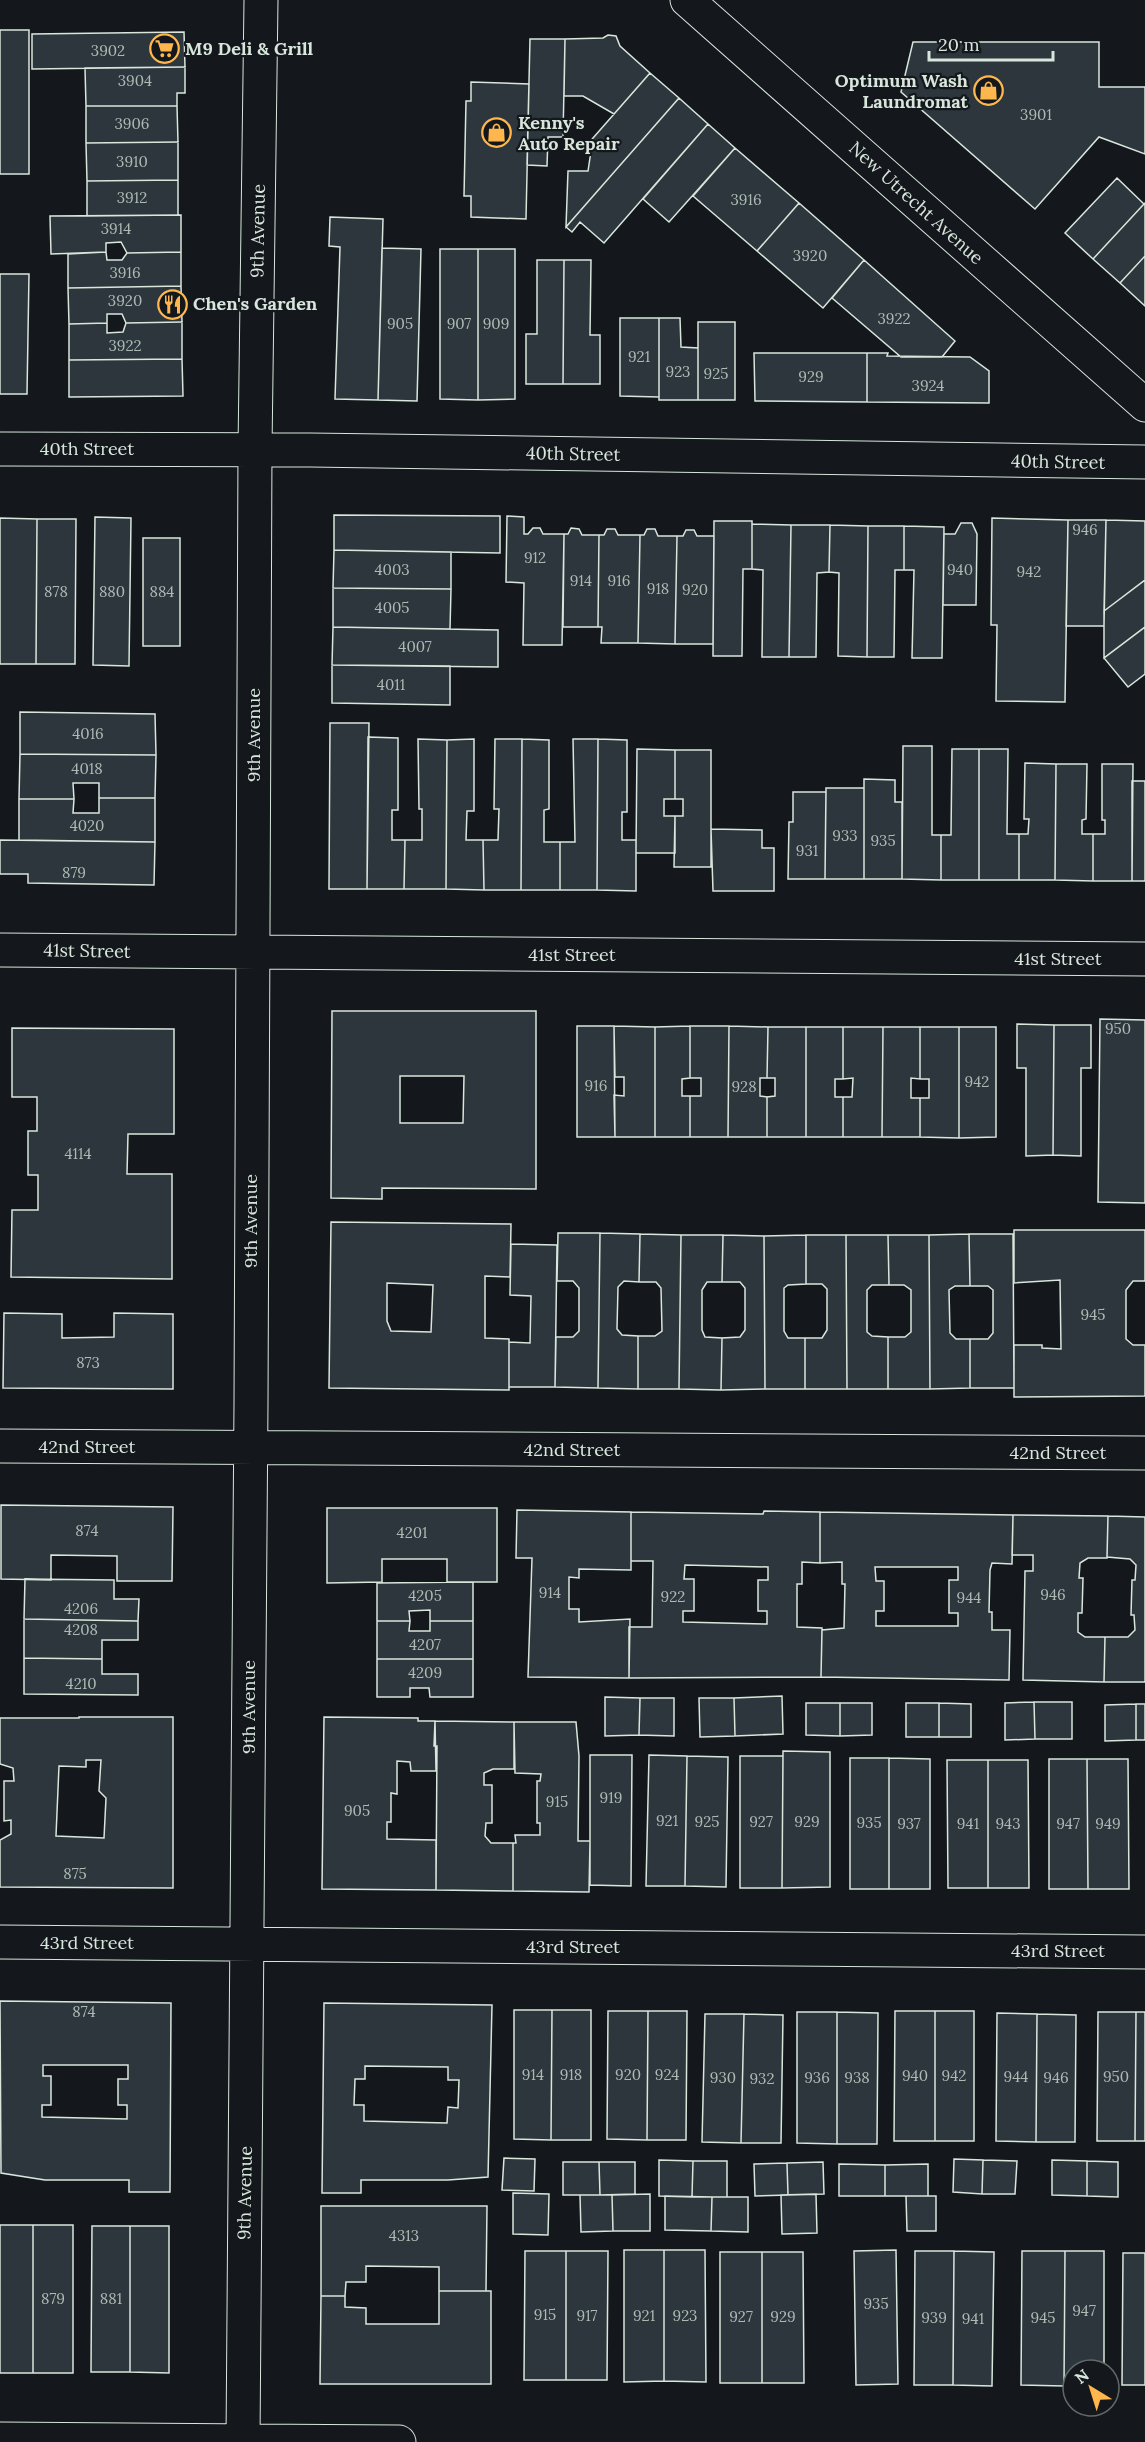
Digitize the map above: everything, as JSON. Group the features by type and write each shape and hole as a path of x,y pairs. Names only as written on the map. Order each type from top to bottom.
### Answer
{"street":[{"name":"9th Avenue","path":"243,2441 251,1448 255,449 261,0"},
{"name":"New Utrecht Avenue","path":"687,0 1145,405"},
{"name":"40th Street","path":"0,448 255,449 1145,462"},
{"name":"41st Street","path":"0,950 1145,959"},
{"name":"42nd Street","path":"0,1446 1145,1453"},
{"name":"43rd Street","path":"0,1942 1145,1952"},
{"path":"0,2439 399,2442"}],"building":[{"path":"0,30 29,30 29,174 0,174"},
{"path":"184,32 185,67 32,69 32,34"},
{"path":"608,35 616,36 620,46 650,73 614,114 583,96 564,96 565,39 603,38"},
{"path":"530,39 565,39 563,137 548,137 547,166 527,165"},
{"path":"913,42 1099,42 1099,87 1145,87 1145,154 1099,137 1035,209 901,92"},
{"path":"185,67 185,93 177,93 177,106 86,106 85,68"},
{"path":"650,73 679,98 566,227 568,171 588,171 591,151 586,146"},
{"name":"Kenny's Auto Repair","path":"471,82 529,84 526,219 471,217 471,196 464,196 466,101 471,101"},
{"path":"679,98 708,124 604,243 580,222 572,232 566,227"},
{"path":"86,106 177,106 178,142 86,143"},
{"path":"708,124 735,148 669,222 643,199"},
{"path":"178,142 178,180 87,181 86,143"},
{"path":"735,148 799,203 757,251 693,196"},
{"path":"1117,178 1144,204 1093,259 1065,233"},
{"path":"178,180 178,215 87,216 87,181"},
{"path":"799,203 864,260 823,308 757,251"},
{"path":"1145,203 1145,256 1120,283 1093,259"},
{"path":"181,215 181,252 127,253 121,242 106,243 106,252 51,254 50,216"},
{"path":"330,217 383,219 378,400 335,399 340,247 329,246"},
{"path":"382,248 421,249 417,401 378,400"},
{"path":"440,249 478,249 478,400 440,399"},
{"path":"478,249 515,249 515,399 478,400"},
{"path":"106,252 107,260 122,260 127,253 181,252 181,286 68,288 68,254"},
{"path":"1145,256 1145,306 1120,283"},
{"path":"537,260 564,260 563,384 526,384 526,334 537,334"},
{"path":"564,260 591,260 590,335 600,335 600,384 563,384"},
{"path":"864,260 955,341 942,357 901,357 832,298"},
{"path":"0,274 29,274 27,394 0,394"},
{"path":"181,286 182,322 126,323 122,314 107,314 107,323 69,324 68,288"},
{"path":"620,318 659,318 659,397 620,396"},
{"path":"659,318 680,318 681,347 698,348 698,400 659,400"},
{"path":"182,322 182,359 69,360 69,324 107,323 107,333 123,332 126,323"},
{"path":"698,322 735,322 735,400 698,400"},
{"path":"754,353 867,353 867,402 755,401"},
{"path":"867,353 888,353 887,356 970,357 989,371 989,403 867,402"},
{"path":"182,359 183,396 69,397 69,360"},
{"path":"334,515 500,516 500,553 334,550"},
{"path":"507,516 524,517 524,534 528,534 533,528 540,528 543,534 564,534 562,645 523,645 524,583 506,582"},
{"path":"95,517 131,518 129,666 93,665"},
{"path":"0,518 37,519 36,664 0,664"},
{"path":"992,518 1068,520 1065,702 996,701 997,625 991,625"},
{"path":"37,519 76,519 75,664 36,664"},
{"path":"1068,520 1106,520 1104,626 1066,626"},
{"path":"1106,520 1145,521 1145,580 1104,611"},
{"path":"714,521 752,521 752,569 743,569 742,656 713,656"},
{"path":"961,523 972,523 977,534 976,605 943,605 944,534 955,534"},
{"path":"752,524 791,525 789,657 762,657 763,570 752,569"},
{"path":"791,525 830,525 829,572 817,573 816,657 789,657"},
{"path":"830,525 868,526 867,657 838,656 839,573 829,572"},
{"path":"868,526 904,526 904,570 895,570 894,657 867,657"},
{"path":"904,526 944,527 942,658 912,658 914,570 904,570"},
{"path":"571,528 579,529 582,535 599,535 598,627 563,627 564,534 568,534"},
{"path":"607,529 615,529 618,535 640,535 638,643 601,643 602,627 598,627 599,535 604,535"},
{"path":"647,529 655,529 658,536 677,536 675,644 638,643 640,535 644,535"},
{"path":"686,530 694,530 697,536 714,536 713,644 675,644 677,536 683,536"},
{"path":"143,538 180,538 180,646 143,646"},
{"path":"334,550 451,552 451,589 333,588"},
{"path":"1145,580 1145,627 1104,658 1104,611"},
{"path":"333,588 451,589 450,629 333,627"},
{"path":"333,627 498,630 498,667 332,665"},
{"path":"1145,627 1145,674 1128,687 1104,658"},
{"path":"332,665 450,666 450,705 332,703"},
{"path":"20,712 155,714 156,755 20,754"},
{"path":"330,723 369,723 367,889 329,889"},
{"path":"368,737 398,738 398,810 392,810 392,840 405,840 404,889 367,889"},
{"path":"418,739 447,740 446,889 404,889 405,840 422,840"},
{"path":"474,739 474,811 467,811 466,840 483,840 484,890 446,889 447,740"},
{"path":"495,739 522,739 521,890 484,890 483,840 498,840 499,809 494,809"},
{"path":"522,739 549,740 549,809 544,810 544,842 560,842 560,890 521,890"},
{"path":"573,739 598,739 597,890 560,890 560,842 575,842"},
{"path":"598,739 627,740 627,812 622,812 622,840 636,840 636,891 597,890"},
{"path":"903,746 932,746 932,835 941,835 941,880 902,879"},
{"path":"637,749 675,750 675,799 664,799 664,816 675,816 675,853 636,853"},
{"path":"952,749 979,749 979,880 941,880 941,835 951,835"},
{"path":"979,749 1008,749 1007,834 1019,834 1019,880 979,880"},
{"path":"675,750 711,750 711,867 674,867 675,816 683,816 683,799 675,799"},
{"path":"20,754 156,755 155,798 99,798 99,783 73,783 74,799 19,799"},
{"path":"1025,763 1056,764 1055,880 1019,880 1019,834 1028,834 1029,819 1024,819"},
{"path":"1056,764 1087,764 1086,819 1082,820 1082,834 1093,834 1093,881 1055,880"},
{"path":"1102,764 1133,764 1132,881 1093,881 1093,834 1105,834 1105,820 1102,820"},
{"path":"864,779 895,780 895,802 902,802 902,879 864,879"},
{"path":"1132,781 1145,781 1145,881 1132,881"},
{"path":"826,788 864,788 864,879 825,879"},
{"path":"793,792 826,792 825,879 788,879 789,822 793,822"},
{"path":"99,798 155,798 155,842 19,840 19,799 74,799 73,813 99,813"},
{"path":"711,829 762,830 762,848 774,848 774,891 713,891"},
{"path":"0,840 155,842 154,885 28,883 28,874 0,874"},
{"path":"332,1011 536,1011 536,1189 382,1188 382,1199 331,1198","holes":["400,1076 464,1076 463,1123 400,1123"]},
{"path":"1100,1019 1145,1020 1145,1203 1098,1202"},
{"path":"1017,1024 1054,1025 1053,1155 1026,1156 1026,1068 1017,1068"},
{"path":"1054,1025 1091,1025 1091,1068 1081,1068 1081,1156 1053,1155"},
{"path":"577,1026 614,1026 615,1137 577,1137"},
{"path":"614,1026 655,1027 655,1137 615,1137 614,1095 624,1096 624,1077 615,1077"},
{"path":"690,1026 690,1078 682,1079 682,1096 690,1096 690,1137 655,1137 655,1027"},
{"path":"690,1026 729,1026 728,1137 690,1137 690,1096 701,1096 701,1078 690,1078"},
{"path":"729,1026 768,1027 767,1078 760,1078 760,1096 767,1097 767,1137 728,1137"},
{"path":"768,1027 806,1027 806,1137 767,1137 767,1097 775,1096 775,1078 767,1078"},
{"path":"806,1027 843,1027 843,1079 835,1079 835,1097 843,1097 843,1137 806,1137"},
{"path":"843,1027 883,1027 882,1137 843,1137 843,1097 852,1097 853,1078 843,1079"},
{"path":"883,1027 920,1027 920,1079 911,1078 911,1098 920,1098 920,1137 882,1137"},
{"path":"920,1027 959,1027 959,1138 920,1137 920,1098 929,1098 929,1079 920,1079"},
{"path":"959,1027 996,1027 996,1137 959,1138"},
{"path":"12,1028 174,1029 174,1134 128,1134 127,1174 172,1174 172,1279 11,1277 12,1210 38,1210 38,1175 28,1175 28,1131 37,1131 37,1097 12,1097"},
{"path":"331,1222 511,1224 510,1277 485,1276 485,1338 509,1339 509,1390 329,1388","holes":["387,1283 433,1285 431,1332 391,1331 387,1321"]},
{"path":"1014,1230 1145,1230 1145,1281 1133,1281 1126,1290 1126,1339 1133,1345 1145,1345 1145,1396 1014,1397 1014,1345 1042,1345 1042,1348 1061,1349 1060,1280 1014,1283"},
{"path":"558,1233 600,1233 598,1388 555,1387 556,1337 573,1337 579,1331 579,1288 573,1281 557,1281"},
{"path":"600,1233 640,1234 639,1282 624,1281 618,1287 617,1329 622,1335 638,1336 638,1389 598,1388"},
{"path":"640,1234 681,1235 679,1389 638,1389 638,1336 655,1336 662,1331 661,1288 656,1282 639,1282"},
{"path":"969,1234 970,1286 955,1286 949,1290 950,1333 956,1339 970,1339 970,1388 930,1389 929,1235"},
{"path":"969,1234 1013,1234 1014,1388 970,1388 970,1339 988,1339 993,1333 993,1290 988,1286 970,1286"},
{"path":"681,1235 723,1235 722,1282 707,1282 702,1290 702,1330 705,1337 722,1338 721,1390 679,1389"},
{"path":"723,1235 764,1236 765,1389 721,1390 722,1338 740,1337 745,1330 745,1288 740,1282 722,1282"},
{"path":"806,1235 806,1284 788,1285 784,1288 784,1331 788,1338 805,1338 805,1389 765,1389 764,1236"},
{"path":"806,1235 846,1235 847,1389 805,1389 805,1338 822,1338 827,1330 827,1289 822,1284 806,1284"},
{"path":"846,1235 888,1235 889,1285 872,1285 867,1290 867,1332 872,1336 888,1337 888,1389 847,1389"},
{"path":"888,1235 929,1235 930,1389 888,1389 888,1337 905,1337 911,1332 911,1290 904,1285 889,1285"},
{"path":"511,1244 557,1245 555,1387 509,1387 509,1342 530,1343 531,1296 510,1295"},
{"path":"4,1313 62,1314 62,1338 114,1337 114,1313 173,1314 173,1389 3,1388"},
{"path":"1,1505 173,1507 172,1581 117,1581 117,1556 51,1555 51,1580 1,1579"},
{"path":"327,1508 497,1508 497,1582 447,1582 447,1559 382,1559 382,1582 327,1583"},
{"path":"517,1510 631,1512 631,1570 579,1569 579,1578 569,1577 569,1609 579,1609 579,1622 630,1619 629,1678 528,1677 532,1558 516,1558"},
{"path":"764,1511 820,1512 820,1563 802,1562 802,1584 797,1584 797,1627 822,1628 821,1677 629,1678 629,1627 652,1627 653,1561 631,1561 631,1512 763,1514","holes":["685,1565 768,1567 768,1580 758,1580 758,1611 767,1611 767,1624 683,1622 683,1611 694,1611 694,1579 684,1579"]},
{"path":"820,1512 1013,1515 1012,1564 992,1563 990,1570 989,1612 992,1612 992,1630 1010,1630 1009,1680 821,1677 822,1630 844,1628 845,1584 842,1584 842,1562 820,1563","holes":["875,1567 958,1567 958,1580 949,1580 949,1613 958,1613 958,1626 876,1626 876,1611 884,1611 884,1581 876,1581"]},
{"path":"1013,1515 1108,1516 1107,1558 1088,1558 1080,1563 1079,1578 1083,1578 1082,1613 1078,1613 1078,1632 1085,1637 1105,1637 1104,1682 1023,1680 1025,1571 1033,1571 1033,1555 1012,1555"},
{"path":"1108,1516 1145,1517 1145,1682 1104,1682 1105,1637 1128,1637 1135,1630 1134,1615 1131,1615 1132,1580 1135,1580 1136,1565 1130,1559 1107,1557"},
{"path":"25,1579 114,1580 114,1599 139,1599 138,1621 24,1619"},
{"path":"473,1582 473,1621 430,1621 430,1610 409,1611 410,1621 377,1621 377,1583"},
{"path":"24,1619 138,1621 138,1640 102,1640 102,1659 24,1658"},
{"path":"377,1621 410,1621 409,1631 430,1631 430,1621 473,1621 473,1659 377,1659"},
{"path":"24,1658 102,1659 102,1674 138,1674 138,1695 24,1694"},
{"path":"377,1659 473,1659 473,1697 430,1697 429,1688 410,1688 410,1697 377,1697"},
{"path":"782,1696 783,1734 735,1736 734,1698"},
{"path":"605,1697 640,1698 639,1735 605,1736"},
{"path":"640,1698 674,1698 674,1736 639,1735"},
{"path":"699,1698 734,1698 735,1736 700,1737"},
{"path":"1034,1702 1035,1739 1005,1740 1005,1703"},
{"path":"1034,1702 1072,1702 1072,1739 1035,1739"},
{"path":"806,1703 840,1703 840,1736 806,1735"},
{"path":"840,1703 872,1703 872,1735 840,1736"},
{"path":"906,1703 939,1703 939,1737 906,1737"},
{"path":"939,1703 971,1704 971,1737 939,1737"},
{"path":"1136,1704 1136,1740 1105,1741 1105,1705"},
{"path":"1136,1704 1145,1704 1145,1740 1136,1740"},
{"path":"173,1717 173,1888 0,1887 0,1840 11,1834 11,1820 4,1821 4,1781 14,1781 13,1768 0,1764 0,1718","holes":["86,1760 101,1760 99,1791 106,1798 104,1838 56,1836 59,1766 86,1767"]},
{"path":"324,1717 418,1718 418,1721 435,1721 436,1771 411,1771 410,1762 397,1761 397,1794 391,1793 391,1822 387,1822 387,1839 436,1840 436,1890 322,1889"},
{"path":"435,1721 514,1722 514,1769 493,1769 484,1773 484,1785 492,1785 492,1823 486,1823 485,1836 491,1843 513,1843 513,1891 436,1890 437,1746 434,1746"},
{"path":"514,1722 576,1722 579,1756 578,1841 590,1841 589,1892 513,1891 515,1835 540,1835 540,1823 537,1823 537,1781 540,1781 541,1774 515,1773"},
{"path":"783,1751 830,1752 830,1887 782,1888"},
{"path":"590,1755 632,1755 631,1886 590,1885"},
{"path":"649,1755 687,1756 685,1886 646,1886"},
{"path":"687,1756 728,1757 726,1887 685,1886"},
{"path":"740,1756 783,1756 782,1888 740,1888"},
{"path":"850,1758 889,1758 889,1889 850,1889"},
{"path":"889,1758 930,1759 930,1889 889,1889"},
{"path":"1049,1759 1087,1759 1088,1889 1049,1889"},
{"path":"1087,1759 1128,1759 1129,1889 1088,1889"},
{"path":"947,1760 988,1760 988,1888 948,1888"},
{"path":"988,1760 1028,1760 1029,1888 988,1888"},
{"path":"0,2001 171,2003 170,2192 129,2192 129,2180 45,2180 1,2173","holes":["43,2065 128,2065 128,2079 118,2079 118,2105 127,2105 127,2119 42,2117 42,2105 51,2105 51,2076 43,2076"]},
{"path":"324,2003 492,2005 488,2177 448,2180 361,2180 361,2193 322,2193","holes":["365,2066 448,2067 448,2080 459,2080 458,2108 448,2107 447,2123 364,2121 364,2105 354,2105 355,2079 365,2079"]},
{"path":"514,2010 552,2010 551,2140 514,2139"},
{"path":"552,2010 591,2010 591,2140 551,2140"},
{"path":"608,2011 648,2011 647,2140 607,2139"},
{"path":"648,2011 687,2011 686,2140 647,2140"},
{"path":"895,2011 935,2011 935,2141 894,2141"},
{"path":"935,2011 974,2011 974,2141 935,2141"},
{"path":"797,2012 837,2012 837,2144 797,2143"},
{"path":"837,2012 878,2013 877,2144 837,2144"},
{"path":"1098,2012 1136,2012 1135,2141 1097,2141"},
{"path":"1136,2012 1145,2012 1145,2141 1135,2141"},
{"path":"997,2013 1037,2014 1036,2142 996,2141"},
{"path":"705,2014 744,2014 741,2143 702,2142"},
{"path":"744,2014 783,2015 781,2143 741,2143"},
{"path":"1037,2014 1076,2015 1075,2142 1036,2142"},
{"path":"504,2158 535,2159 534,2191 502,2190"},
{"path":"954,2159 983,2160 982,2194 953,2192"},
{"path":"659,2160 693,2161 692,2197 659,2196"},
{"path":"983,2160 1017,2161 1015,2194 982,2194"},
{"path":"1052,2160 1087,2161 1087,2196 1052,2195"},
{"path":"693,2161 727,2161 727,2197 692,2197"},
{"path":"1087,2161 1118,2162 1118,2197 1087,2196"},
{"path":"563,2162 599,2162 600,2195 563,2195"},
{"path":"599,2162 635,2162 635,2194 600,2195"},
{"path":"823,2162 824,2194 788,2195 787,2163"},
{"path":"787,2163 788,2195 755,2196 754,2164"},
{"path":"839,2164 885,2165 885,2196 839,2196"},
{"path":"928,2164 928,2196 885,2196 885,2165"},
{"path":"513,2193 549,2194 548,2235 513,2234"},
{"path":"650,2194 650,2231 613,2231 612,2195"},
{"path":"816,2194 817,2233 782,2234 781,2195"},
{"path":"580,2195 612,2195 613,2231 581,2232"},
{"path":"665,2196 712,2197 711,2231 665,2230"},
{"path":"906,2196 936,2196 936,2231 907,2231"},
{"path":"712,2197 748,2197 748,2232 711,2231"},
{"path":"321,2206 487,2206 486,2291 439,2291 439,2267 366,2266 366,2282 346,2282 345,2296 321,2296"},
{"path":"0,2225 33,2225 33,2373 0,2373"},
{"path":"33,2225 73,2225 73,2373 33,2373"},
{"path":"92,2226 130,2226 130,2372 91,2372"},
{"path":"130,2226 169,2226 169,2373 130,2372"},
{"path":"624,2250 664,2250 664,2381 624,2382"},
{"path":"664,2250 705,2250 706,2382 664,2381"},
{"path":"896,2250 898,2384 856,2385 854,2251"},
{"path":"525,2251 566,2251 566,2380 524,2380"},
{"path":"566,2251 608,2251 607,2380 566,2380"},
{"path":"915,2251 954,2251 953,2385 914,2385"},
{"path":"954,2251 994,2252 992,2386 953,2385"},
{"path":"1022,2251 1065,2251 1064,2358 1061,2358 1061,2386 1021,2385"},
{"path":"1065,2251 1104,2251 1104,2358 1064,2358"},
{"path":"720,2252 762,2252 762,2383 720,2383"},
{"path":"762,2252 803,2252 804,2383 762,2383"},
{"path":"1123,2253 1145,2253 1145,2385 1122,2385"},
{"path":"439,2291 491,2291 491,2384 320,2384 321,2296 345,2296 345,2307 366,2308 366,2324 439,2324"}],"place":[{"name":"M9 Deli & Grill","path":"164,49"},
{"name":"Optimum Wash Laundromat","path":"989,91"},
{"name":"Kenny's Auto Repair","path":"497,133"},
{"name":"Chen's Garden","path":"172,304"}]}
